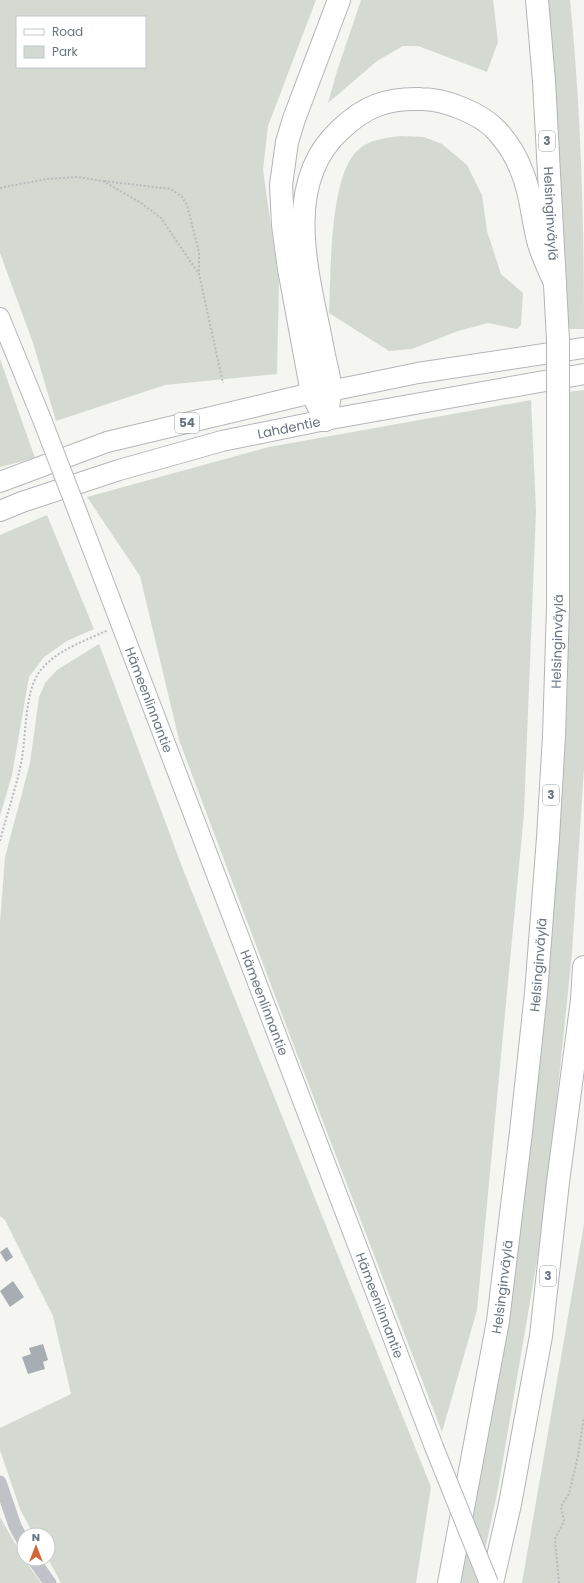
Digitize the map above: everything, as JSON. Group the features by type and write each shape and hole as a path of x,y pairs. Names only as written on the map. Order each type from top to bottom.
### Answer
{"highway":[{"path":"321,392 289,269 283,225 281,185 287,142 294,119 339,0"},
{"name":"Helsinginväylä","path":"449,1583 498,1321 536,993 548,838 554,729 558,599 558,340 544,81 536,0"},
{"path":"325,420 303,230 306,191 313,170 325,146 349,121 369,109 385,102 401,99 429,99 469,112 484,120 496,130 514,155 523,172 539,243 555,283"},
{"name":"3","path":"492,1583 510,1504 542,1336 558,1182 582,1000 584,967"}],"main road":[{"name":"Hämeenlinnantie","path":"0,317 122,624 434,1447 488,1583"},
{"name":"54","path":"0,482 107,442 321,392 418,373 584,348"},
{"name":"Lahdentie","path":"0,511 22,502 119,470 222,441 325,420 584,374"}],"street":[{"path":"0,1482 16,1528"},
{"path":"39,1567 50,1583"}],"path":[{"path":"0,188 47,179 78,177 172,189 182,197 187,205 199,252 199,274 223,383"},
{"path":"103,181 141,203 161,218 199,274"},
{"path":"0,841 22,759 32,689 38,674 51,660 65,651 122,624"},
{"path":"559,1583 555,1539 564,1521 561,1506 569,1494 578,1456 584,1417"}],"green space":[{"path":"0,0 316,0 268,126 263,170 279,282 277,374 165,385 56,421 33,343 0,253"},
{"path":"361,0 493,0 498,42 487,72 418,46 403,46 377,61 328,103"},
{"path":"547,0 570,0 577,82 581,164 584,329 565,329"},
{"path":"389,137 424,137 442,144 467,165 482,195 487,231 501,274 523,293 521,325 517,329 488,323 458,331 412,349 389,351 329,313 333,227 342,181 349,163 358,150 368,143"},
{"path":"0,359 35,458 0,467"},
{"path":"584,390 584,769 572,953 545,1214 498,1489 478,1583 458,1583 477,1486 523,1213 549,951 567,705 570,442 568,392"},
{"path":"531,400 536,511 524,813 477,1310 442,1432 292,1041 179,740 140,576 87,497 269,447"},
{"path":"47,515 94,629 67,641 44,657 29,677 12,775 0,816 0,535"},
{"path":"99,644 184,872 431,1487 416,1583 61,1583 52,1567 56,1567 56,1527 30,1527 20,1509 0,1450 0,1428 71,1394 53,1316 5,1220 0,1216 0,922 5,857 30,763 39,697 45,683 57,670"},
{"path":"584,1224 584,1583 522,1583"},
{"path":"0,1517 16,1545 16,1567 30,1567 41,1583 0,1583"}],"building":[{"path":"7,1247 13,1257 6,1262 0,1252"},
{"path":"13,1281 24,1297 10,1307 0,1291"},
{"path":"43,1344 48,1360 43,1362 45,1369 28,1374 22,1357 31,1354 29,1348"}]}
